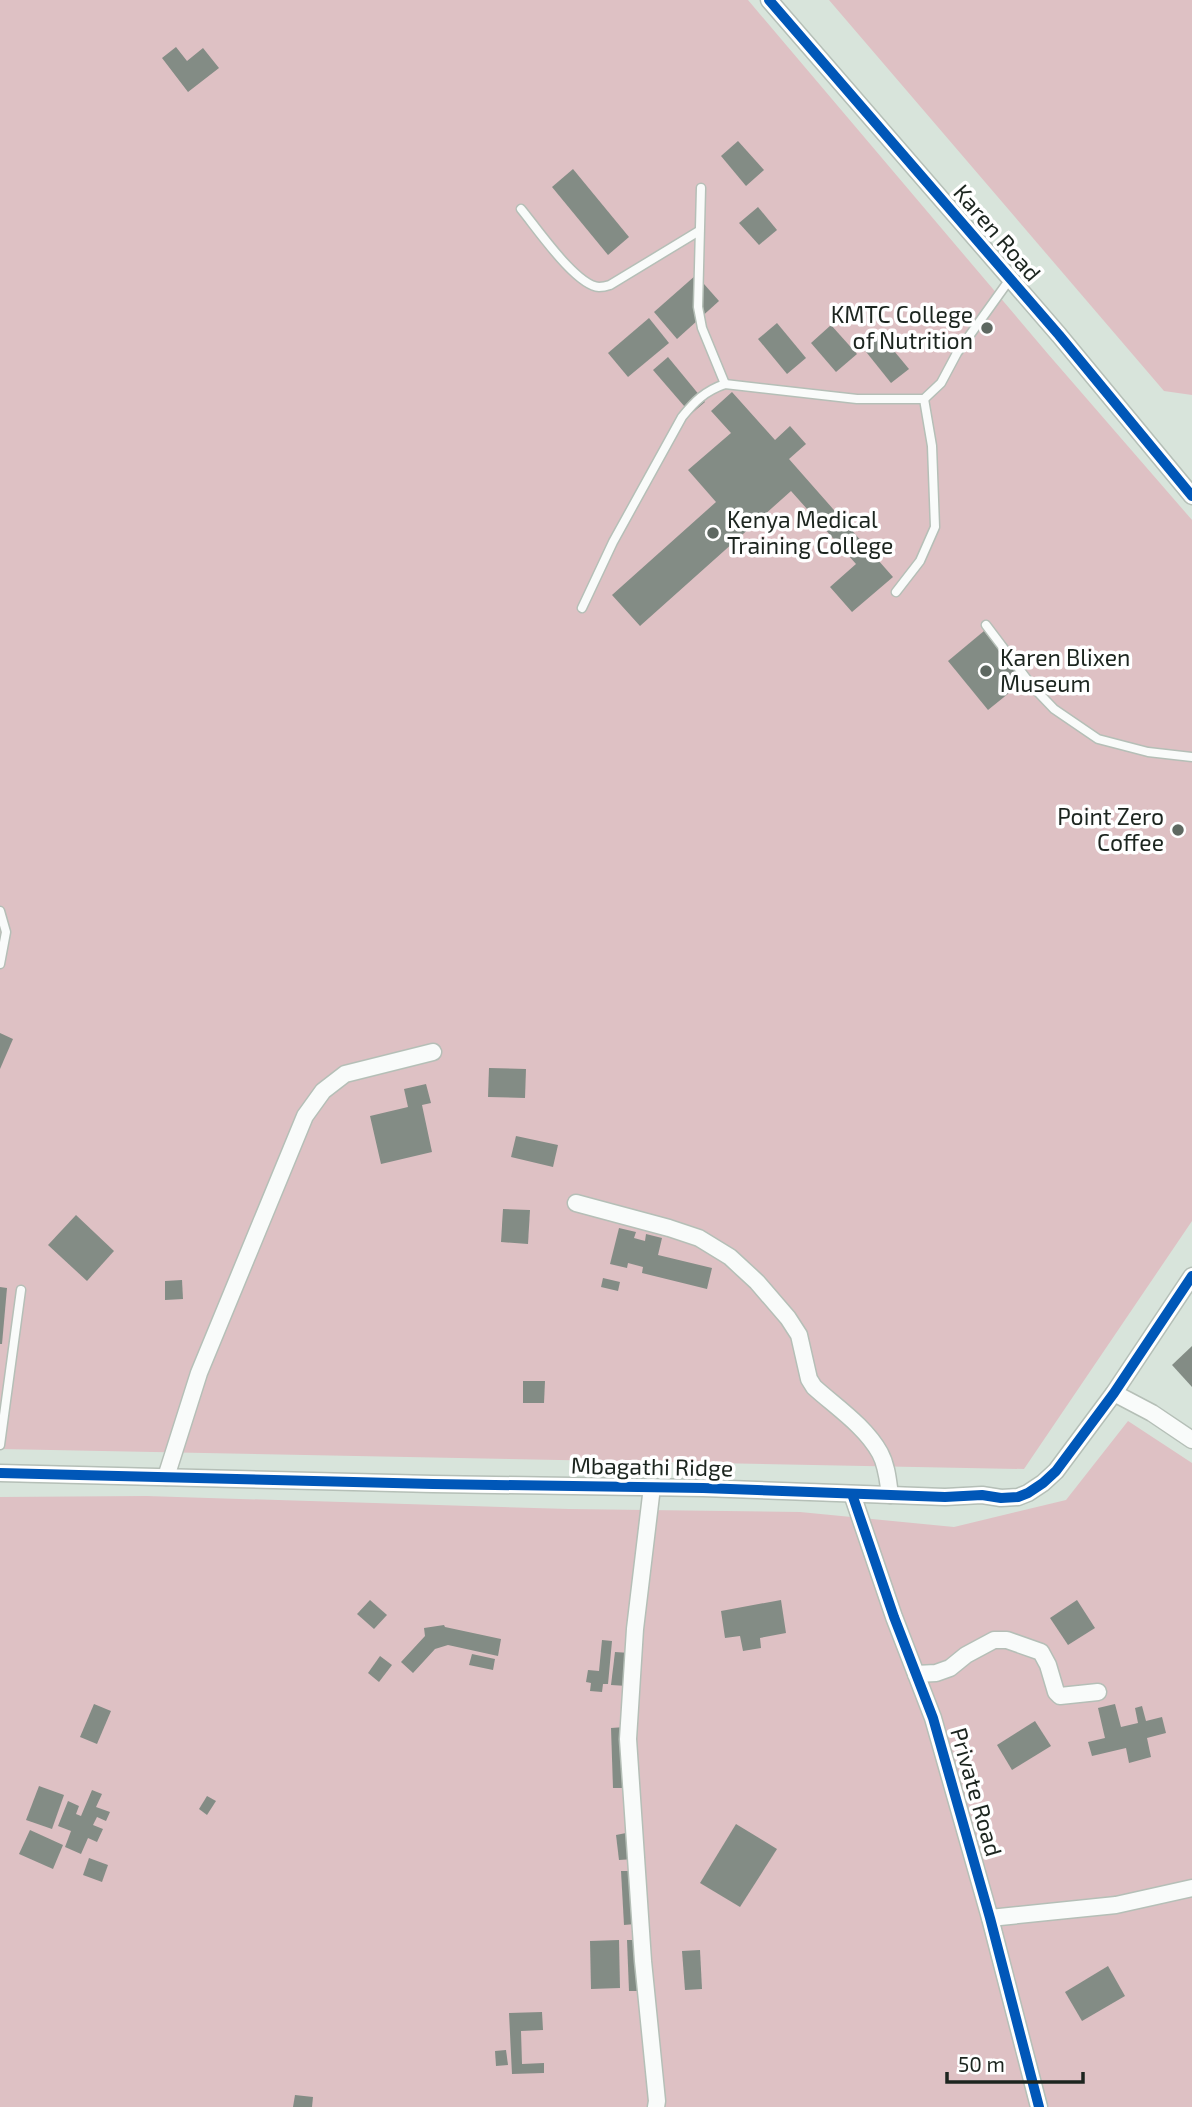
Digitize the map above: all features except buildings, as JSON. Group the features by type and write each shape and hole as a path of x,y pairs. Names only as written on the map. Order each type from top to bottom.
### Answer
{"street":[{"name":"Karen Road","path":"768,0 1010,279 1192,496"},
{"path":"166,1478 199,1373 305,1116 323,1091 345,1074 433,1052"},
{"path":"576,1203 699,1238 730,1257 757,1282 789,1318 799,1335 809,1379 814,1387 859,1426 880,1452 887,1472 890,1495"},
{"name":"Mbagathi Ridge","path":"0,1473 1018,1497 1028,1493 1056,1471 1114,1393 1192,1276"},
{"path":"1114,1393 1152,1413 1192,1440"},
{"path":"652,1487 635,1629 628,1739 656,2107"},
{"name":"Private Road","path":"852,1494 894,1617 933,1718 990,1918 1039,2107"},
{"path":"916,1674 936,1673 950,1668 966,1655 994,1640 1007,1640 1041,1652 1060,1696 1098,1692"},
{"path":"990,1918 1116,1905 1192,1888"}],"lane":[{"path":"701,188 698,307 702,328 725,384"},
{"path":"521,209 572,271 585,282 598,287 610,285 699,231"},
{"path":"582,608 613,542 682,417 696,399 725,384 857,399 924,399 941,383 957,353 1010,279"},
{"path":"896,592 920,561 935,527 932,446 924,399"},
{"path":"986,625 1032,686 1054,709 1098,740 1148,752 1192,757"},
{"path":"0,911 6,932 0,964"},
{"path":"0,1446 21,1290"}],"shaded area":[{"path":"0,0 748,0 1192,520 1192,1221 1024,1469 0,1449"},
{"path":"829,0 1192,0 1192,395 1164,391"},
{"path":"1128,1421 1192,1463 1192,2107 0,2107 0,1497 146,1496 569,1509 800,1512 954,1527 1066,1500"}],"cycle path":[{"path":"769,0 1059,335 1192,496"},
{"path":"0,1473 1018,1497 1043,1483 1056,1471 1114,1393 1192,1276"},
{"path":"852,1494 894,1617 933,1718 990,1918 1039,2107"}],"place":[{"name":"KMTC College of Nutrition","path":"987,328"},
{"name":"Kenya Medical Training College","path":"713,533"},
{"name":"Karen Blixen Museum","path":"986,671"},
{"name":"Point Zero Coffee","path":"1178,830"}]}
